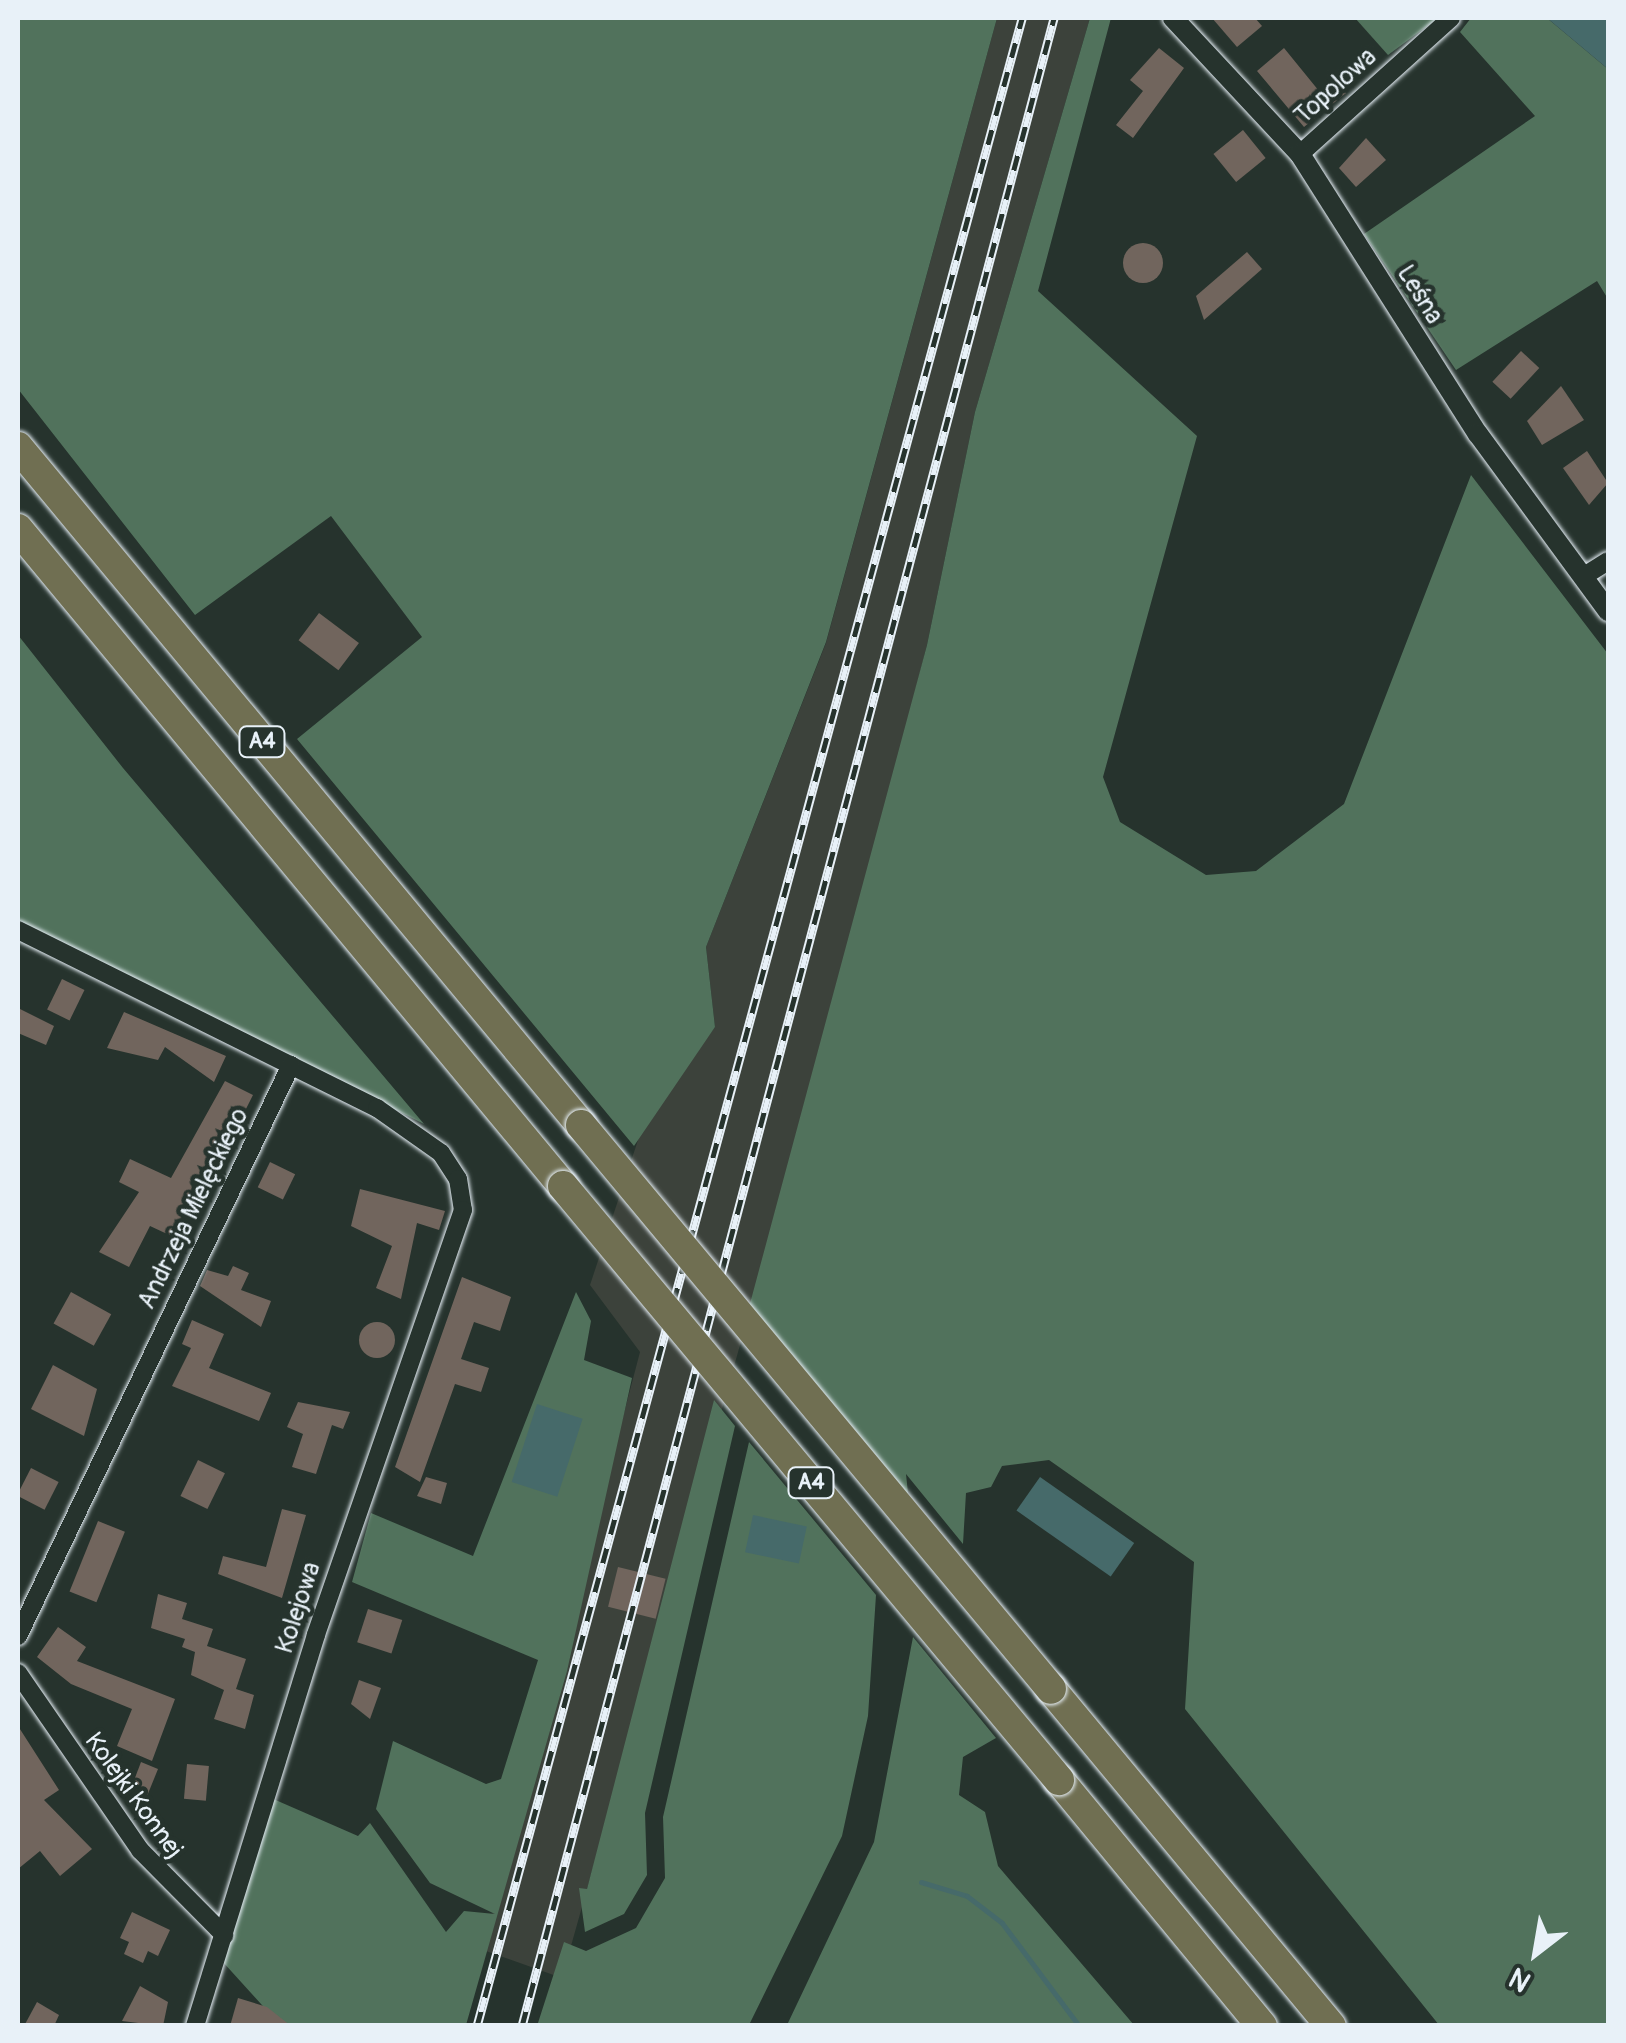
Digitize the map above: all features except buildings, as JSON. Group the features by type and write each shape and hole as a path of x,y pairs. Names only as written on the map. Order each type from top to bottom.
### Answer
{"highway":[{"name":"A4","path":"18,447 1330,2026"},
{"name":"A4","path":"18,529 1262,2026"}],"street":[{"name":"Leśna","path":"1173,18 1300,154 1478,434 1608,612"},
{"name":"Topolowa","path":"1300,154 1452,18"},
{"path":"1584,576 1608,562"},
{"path":"18,930 292,1066"},
{"name":"Kolejowa","path":"195,2026 316,1635 463,1210 441,1152 292,1066"},
{"name":"Andrzeja Mielęckiego","path":"18,1636 292,1066"},
{"name":"Kolejki Konnej","path":"18,1673 140,1850 224,1935"}],"shaded area":[{"path":"997,18 1090,18 975,412 927,645 830,1025 562,1978 483,1950 640,1352 590,1285 644,1122 715,1027 706,947 826,643"}],"green space":[{"path":"18,18 997,18 826,642 706,947 715,1027 634,1146 297,739 422,637 331,516 195,615 18,389"},
{"path":"1090,18 1111,18 1038,291 1197,436 1103,777 1120,822 1206,875 1256,871 1344,804 1471,475 1608,654 1608,2025 1439,2025 1185,1709 1194,1562 1049,1460 1002,1466 991,1487 966,1493 963,1544 906,1474 909,1503 748,1311 927,645 975,412"},
{"path":"1355,18 1438,18 1388,55"},
{"path":"1471,18 1547,18 1608,69 1608,299 1597,281 1456,370 1364,234 1535,116 1460,32"},
{"path":"18,635 123,768 424,1124 18,921"},
{"path":"576,1292 591,1321 584,1360 632,1378 567,1671 466,2025 280,2025 222,1961 271,1798 358,1836 370,1823 446,1932 464,1911 495,1914 430,1883 376,1809 393,1741 486,1784 501,1779 538,1660 352,1582 371,1513 473,1556"},
{"path":"714,1400 735,1426 645,1813 647,1875 624,1914 585,1932 579,1888 587,1889"},
{"path":"749,1442 876,1595 868,1716 842,1836 749,2025 537,2026 564,1942 586,1951 636,1928 665,1878 663,1817"},
{"path":"913,1637 996,1738 963,1757 959,1795 985,1812 998,1866 1134,2025 787,2025 874,1842"}],"water":[{"path":"1547,18 1608,18 1608,69"},
{"path":"537,1404 583,1419 557,1497 512,1482"},
{"path":"1040,1477 1134,1543 1111,1577 1016,1511"},
{"path":"753,1515 807,1526 799,1564 745,1552"}],"waterway":[{"path":"921,1882 967,1896 1002,1923 1079,2026"}],"railway":[{"path":"477,2026 1022,18"},
{"path":"522,2026 1054,18"}]}
